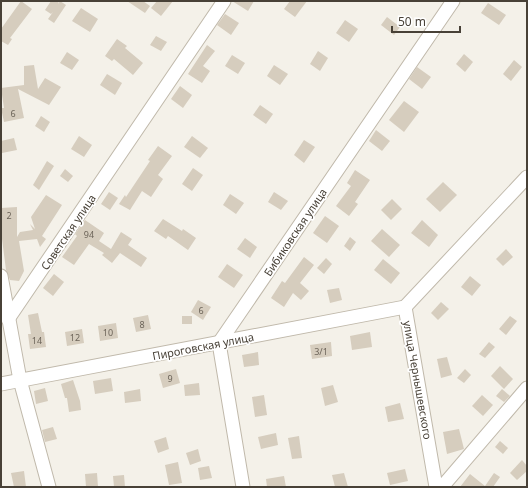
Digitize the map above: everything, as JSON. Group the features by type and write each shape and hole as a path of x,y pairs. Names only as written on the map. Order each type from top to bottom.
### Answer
{"street":[{"name":"Советская улица","path":"8,319 224,1"},
{"name":"Бибиковская улица","path":"219,343 453,1"},
{"name":"улица Чернышевского","path":"436,487 405,307 527,177"},
{"path":"1,276 20,380 49,487"},
{"name":"Пироговская улица","path":"1,384 405,307"},
{"path":"219,343 243,487"},
{"path":"442,487 527,388"}],"building":[{"path":"21,1 32,9 10,38 12,39 8,45 1,41 1,29"},
{"path":"51,1 59,1 58,4 60,1 66,5 54,23 48,19 53,12 51,14 45,10"},
{"path":"127,1 143,1 150,6 145,13"},
{"path":"157,1 173,1 161,16 151,8"},
{"path":"232,1 254,1 248,11"},
{"path":"290,1 307,1 295,17 284,9"},
{"path":"488,3 506,15 499,25 481,13"},
{"path":"81,8 98,19 90,32 72,21"},
{"path":"225,14 239,23 231,35 217,25"},
{"path":"387,17 400,27 394,35 381,25"},
{"path":"345,20 358,29 349,42 336,33"},
{"path":"156,36 167,42 161,51 150,45"},
{"path":"117,39 127,46 125,48 143,63 133,75 114,59 112,61 105,56"},
{"path":"207,45 215,51 203,66 210,71 202,83 188,74"},
{"path":"318,51 328,58 320,71 310,64"},
{"path":"67,52 79,60 72,70 60,63"},
{"path":"464,54 473,62 465,72 456,64"},
{"path":"232,55 245,63 238,74 225,66"},
{"path":"514,60 522,67 511,81 503,74"},
{"path":"34,65 38,89 45,78 61,87 49,105 18,89 24,118 4,122 1,108 4,108 1,88 24,85 24,66"},
{"path":"274,65 288,74 280,85 267,76"},
{"path":"417,67 431,77 422,89 409,79"},
{"path":"107,74 122,83 115,95 100,85"},
{"path":"180,86 192,95 183,108 171,99"},
{"path":"404,101 419,112 404,132 389,120"},
{"path":"260,105 273,114 266,124 253,115"},
{"path":"41,116 50,122 44,132 35,126"},
{"path":"376,130 390,141 382,151 369,141"},
{"path":"79,136 92,145 84,157 71,149"},
{"path":"192,136 208,148 200,158 184,147"},
{"path":"14,138 17,150 2,153 1,141"},
{"path":"304,140 315,147 304,163 294,155"},
{"path":"158,146 172,156 158,175 163,179 151,197 142,191 130,210 119,204 125,195 126,197"},
{"path":"47,161 54,166 39,190 33,185"},
{"path":"193,168 203,175 192,191 182,184"},
{"path":"65,169 73,176 68,182 60,176"},
{"path":"355,170 370,180 355,202 358,204 349,216 336,206 351,186 347,183"},
{"path":"443,182 457,195 440,212 426,199"},
{"path":"109,192 118,198 110,210 101,204"},
{"path":"274,192 288,201 281,210 268,202"},
{"path":"230,194 244,203 236,214 223,205"},
{"path":"46,195 62,205 42,236 46,239 40,247 37,239 19,241 24,271 19,281 10,280 6,270 1,231 1,208 17,207 17,237 20,232 33,230 30,224 35,229 31,217"},
{"path":"392,199 402,209 391,220 381,210"},
{"path":"325,216 339,226 327,243 313,233"},
{"path":"163,219 182,231 183,229 196,238 188,250 168,236 166,239 154,231"},
{"path":"85,220 104,233 99,241 111,249 121,232 132,239 128,245 147,258 141,267 120,253 112,263 102,255 104,253 89,244 74,265 62,257 77,236 75,234"},
{"path":"422,220 438,235 429,247 411,233"},
{"path":"382,229 400,245 389,257 371,241"},
{"path":"350,237 356,242 350,251 344,246"},
{"path":"245,238 257,247 250,258 237,249"},
{"path":"506,249 513,257 503,266 496,259"},
{"path":"304,257 314,265 300,283 309,291 301,300 293,293 284,307 271,298 282,281 285,283"},
{"path":"326,258 332,264 324,274 317,268"},
{"path":"383,259 400,273 391,284 374,270"},
{"path":"227,264 243,275 234,288 218,277"},
{"path":"54,274 64,282 53,296 43,288"},
{"path":"470,276 481,285 472,296 461,287"},
{"path":"339,288 342,300 330,303 327,290"},
{"path":"198,300 211,307 203,320 191,312"},
{"path":"441,302 449,309 438,320 431,313"},
{"path":"38,313 42,332 44,332 46,347 30,349 28,334 31,334 28,315"},
{"path":"148,315 151,329 136,332 133,318"},
{"path":"182,316 192,316 192,324 182,324"},
{"path":"510,316 517,321 506,335 499,329"},
{"path":"116,323 118,338 100,341 98,326"},
{"path":"82,329 84,343 67,346 65,332"},
{"path":"370,332 372,347 352,350 350,336"},
{"path":"331,342 332,356 312,359 310,345"},
{"path":"489,342 495,347 485,358 479,354"},
{"path":"258,352 259,365 244,367 242,355"},
{"path":"447,357 452,375 441,378 437,359"},
{"path":"500,366 513,379 504,389 491,376"},
{"path":"176,369 180,383 163,388 159,374"},
{"path":"465,369 471,375 464,383 457,378"},
{"path":"111,378 113,391 95,394 93,381"},
{"path":"73,380 80,401 81,410 69,412 67,398 65,398 61,384"},
{"path":"199,383 200,395 185,396 184,385"},
{"path":"333,385 338,402 325,406 321,388"},
{"path":"45,388 48,401 36,404 34,391"},
{"path":"140,389 141,401 125,403 124,392"},
{"path":"502,389 510,396 504,402 496,396"},
{"path":"264,395 267,415 255,417 252,397"},
{"path":"482,395 493,405 483,416 472,406"},
{"path":"400,403 404,419 388,422 385,407"},
{"path":"53,427 57,439 45,442 42,430"},
{"path":"459,429 464,449 447,454 443,432"},
{"path":"276,433 278,445 261,449 258,437"},
{"path":"299,436 302,458 292,459 288,438"},
{"path":"166,437 169,449 158,453 154,441"},
{"path":"500,441 508,448 503,454 495,447"},
{"path":"198,449 201,461 190,465 186,453"},
{"path":"522,460 527,466 527,471 517,480 510,473"},
{"path":"178,462 182,483 169,485 165,465"},
{"path":"209,466 212,478 200,480 198,468"},
{"path":"405,469 408,481 390,485 387,473"},
{"path":"24,471 26,487 14,487 11,473"},
{"path":"97,473 98,487 86,487 85,474"},
{"path":"344,473 348,487 335,487 332,475"},
{"path":"494,473 500,477 493,487 460,487 470,474 485,486"},
{"path":"124,475 125,487 114,487 113,476"},
{"path":"284,476 286,487 267,487 266,479"}]}
